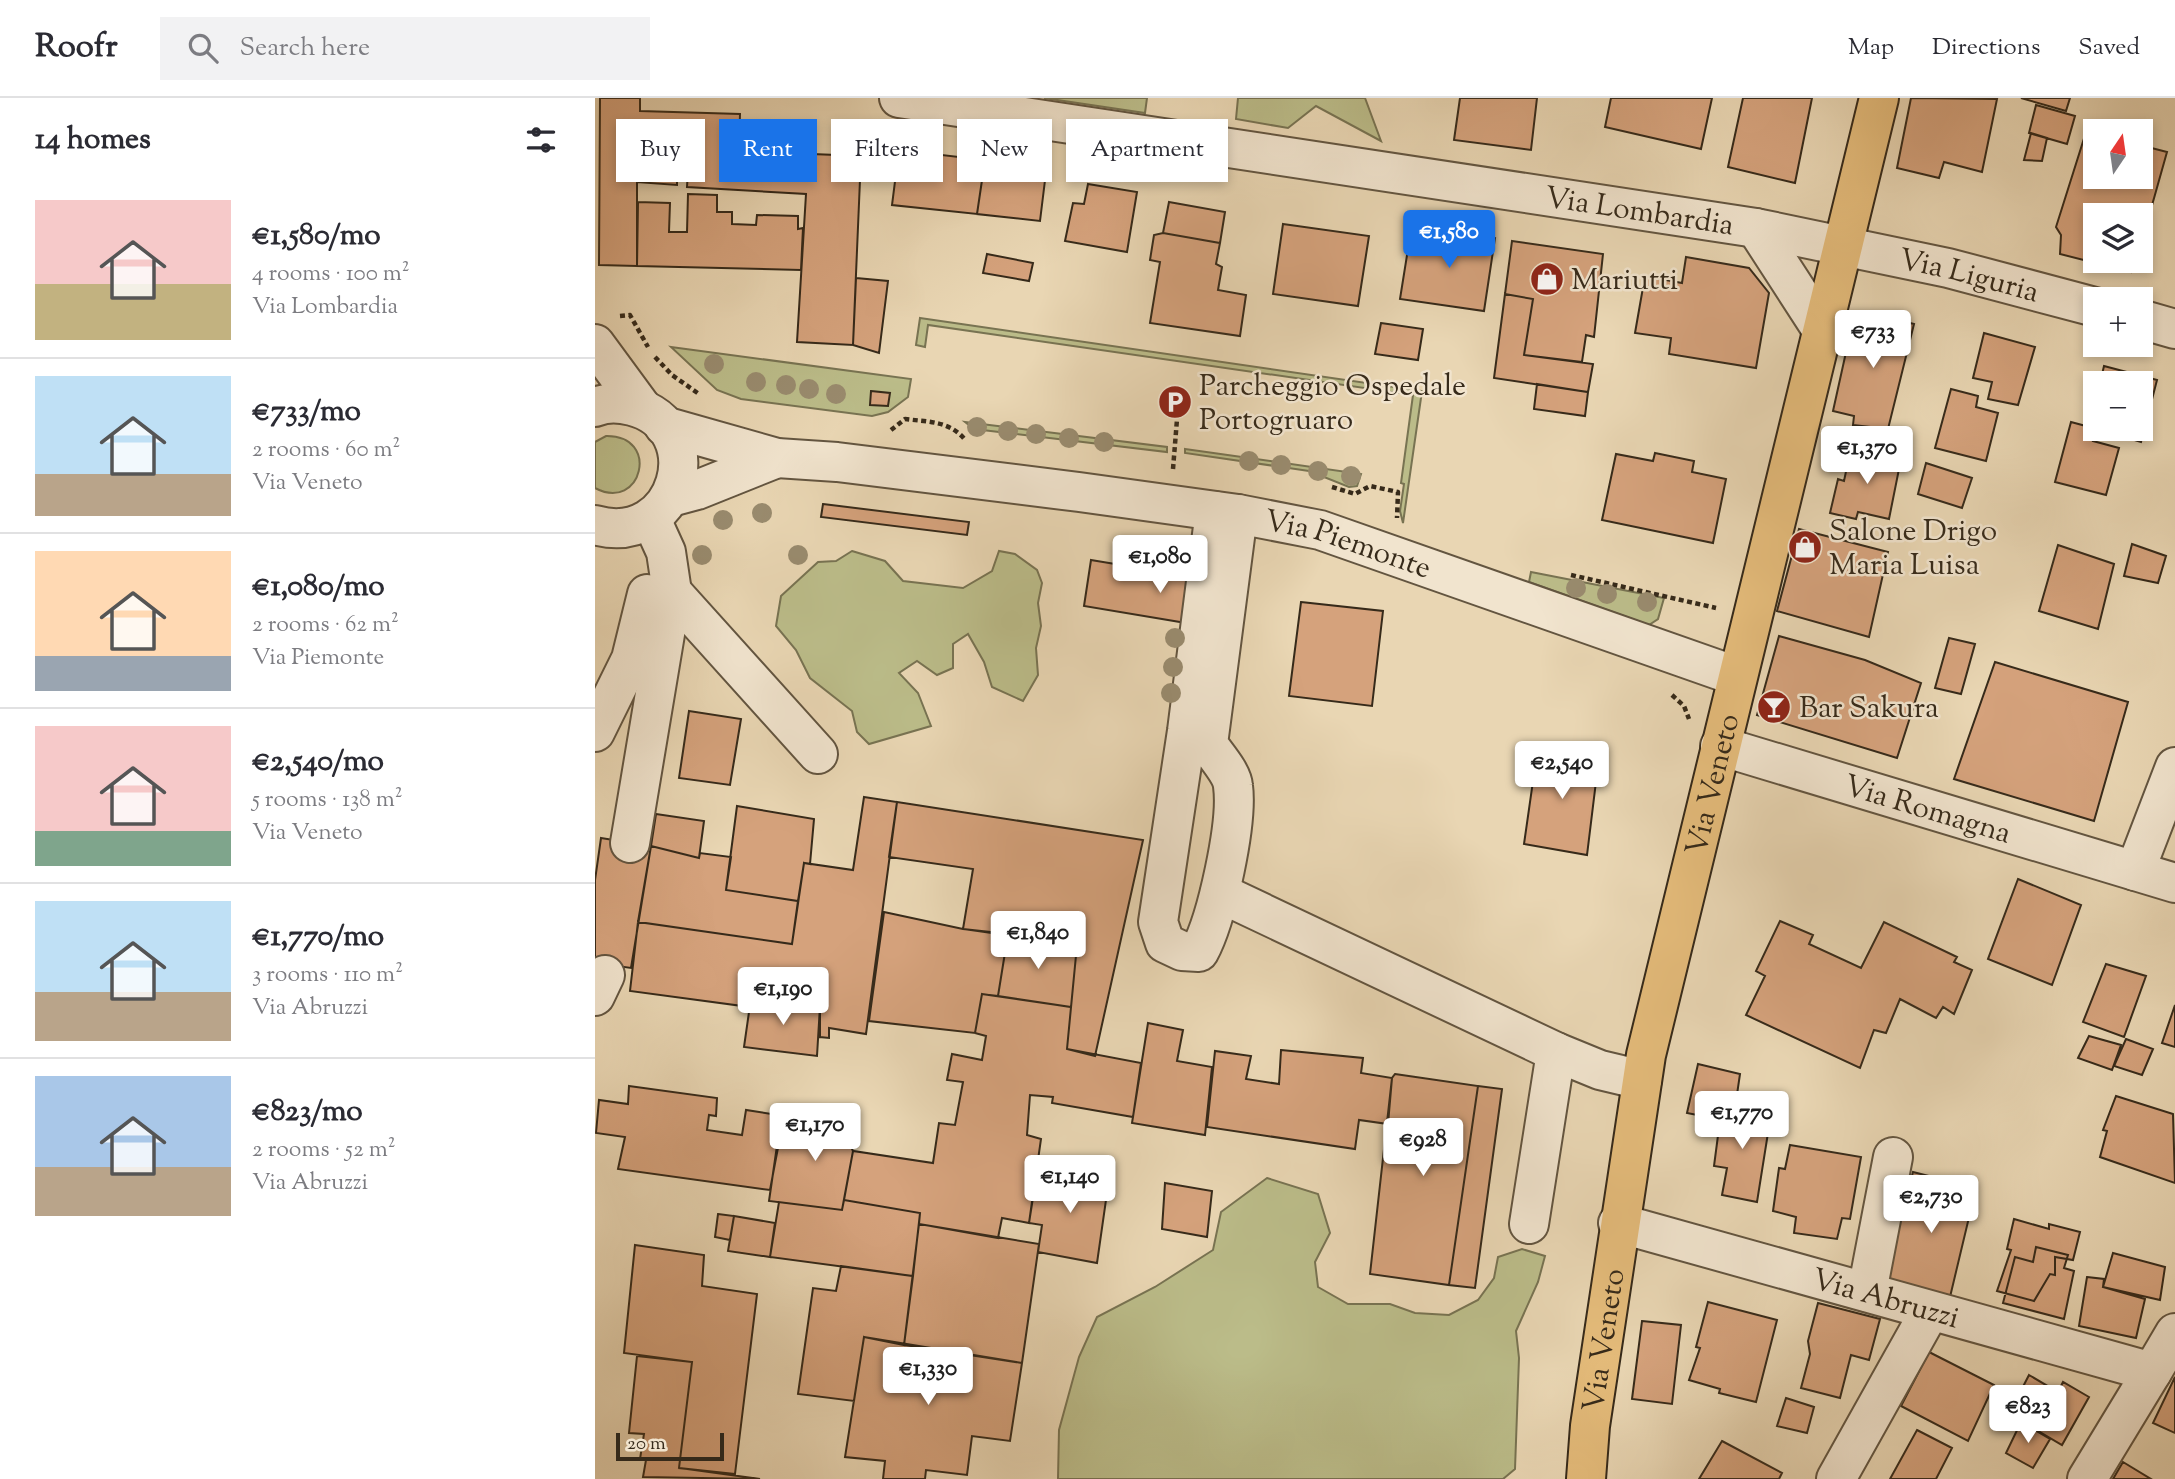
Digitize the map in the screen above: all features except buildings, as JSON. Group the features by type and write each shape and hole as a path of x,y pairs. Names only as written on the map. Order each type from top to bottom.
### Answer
{"main road":[{"name":"Via Veneto","path":"1586,1479 1590,1426 1618,1223 1642,1080 1720,746 1878,98"}],"street":[{"name":"Via Lombardia","path":"899,98 1756,228 1842,246"},
{"name":"Via Lombardia","path":"1756,228 1822,330"},
{"name":"Via Liguria","path":"1842,246 1948,268 2083,304"},
{"path":"2153,323 2175,329"},
{"path":"601,331 653,417 674,442 679,460 678,479 636,517"},
{"name":"Via Piemonte","path":"595,407 622,403 653,417 777,458 837,462 1227,512 1320,530 1368,544 1737,676"},
{"name":"Via Piemonte","path":"636,517 777,458"},
{"path":"1227,512 1208,744 1233,783 1233,806 1220,893 1210,932 1199,952 1182,951 1165,943 1158,922 1227,512"},
{"path":"630,843 669,607 666,552 636,517"},
{"path":"595,732 631,659 648,586 636,517"},
{"path":"613,694 669,607"},
{"path":"669,607 818,754"},
{"name":"Via Romagna","path":"1720,746 2175,883"},
{"path":"2135,871 2175,767"},
{"path":"1220,893 1556,1052 1600,1070 1642,1080"},
{"path":"1529,1224 1556,1052"},
{"path":"1867,1292 1893,1157"},
{"name":"Via Abruzzi","path":"1618,1223 2152,1372"},
{"path":"1836,1479 1930,1311"},
{"path":"2087,1479 2175,1333"}],"path":[{"path":"601,331 630,314 657,360 672,375 703,396"},
{"path":"1173,459 1178,407"},
{"path":"885,432 905,419 950,426 965,440 974,443"},
{"path":"1160,467 1185,471"},
{"path":"1332,486 1355,494 1370,485 1398,492 1399,525"},
{"path":"1568,575 1752,616"},
{"path":"1671,694 1684,706 1689,721"}],"green space":[{"path":"1044,98 1147,98 1145,113"},
{"path":"1238,98 1365,98 1381,141 1316,106 1288,128 1236,119"},
{"path":"920,318 1422,391 1403,523 1400,511 1404,484 1401,483 1413,395 928,325 925,347 916,345"},
{"path":"671,347 911,379 908,397 888,412 872,416 741,399 717,390"},
{"path":"965,422 1167,447 1167,452 974,429"},
{"path":"606,436 623,439 634,447 639,459 639,471 634,482 624,490 611,493 595,488 595,442"},
{"path":"1185,449 1361,474 1357,486 1349,487 1309,471 1185,453"},
{"path":"852,551 885,561 903,581 963,588 992,571 999,551 1015,554 1037,570 1042,583 1038,603 1041,626 1036,648 1038,675 1023,701 992,687 984,662 968,634 953,644 953,668 937,675 917,661 899,673 918,693 931,726 869,744 857,732 852,711 810,678 796,650 776,626 781,596 818,562 836,561"},
{"path":"1531,572 1664,598 1658,619 1649,625 1529,582"},
{"path":"1267,1178 1318,1194 1330,1233 1315,1262 1318,1287 1348,1304 1390,1304 1415,1313 1449,1315 1478,1300 1494,1278 1498,1257 1522,1249 1545,1256 1538,1282 1516,1331 1519,1358 1515,1469 1503,1479 1058,1479 1059,1430 1079,1357 1097,1317 1155,1287 1213,1250 1221,1212"}],"place":[{"name":"Mariutti","path":"1547,279"},
{"name":"Parcheggio Ospedale Portogruaro","path":"1175,402"},
{"name":"Salone Drigo Maria Luisa","path":"1805,547"},
{"name":"Bar Sakura","path":"1774,707"}]}
